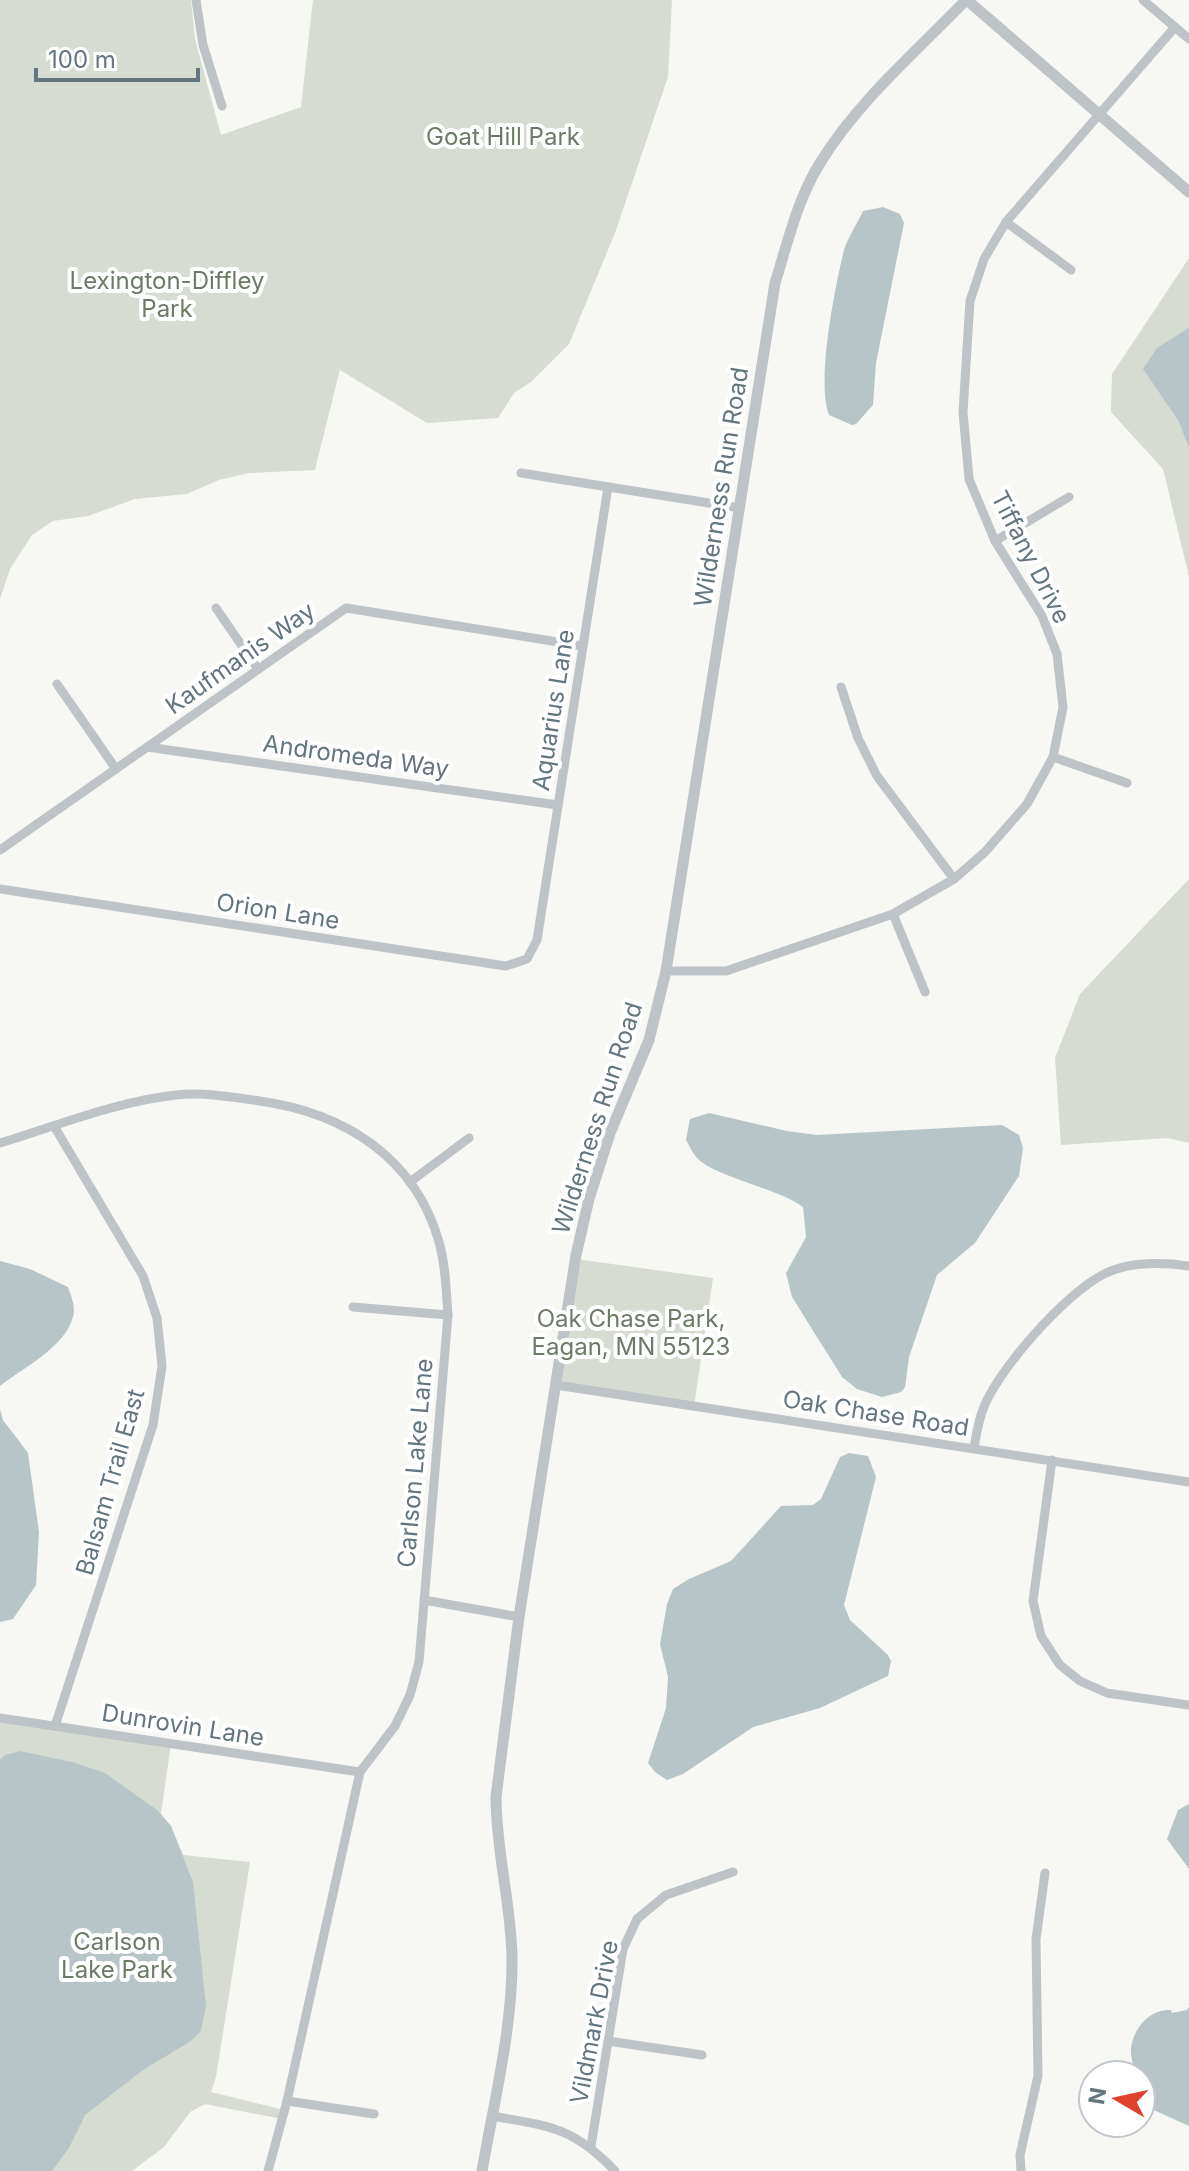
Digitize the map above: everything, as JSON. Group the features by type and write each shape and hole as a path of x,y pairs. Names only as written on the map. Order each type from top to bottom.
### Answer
{"street":[{"path":"196,0 203,45 222,106"},
{"path":"966,0 1189,192"},
{"name":"Wilderness Run Road","path":"482,2171 512,1981 510,1925 496,1821 496,1797 519,1617 576,1255 589,1199 610,1133 649,1040 666,971 775,283 798,206 819,165 849,120 966,0"},
{"path":"1143,0 1189,39"},
{"name":"Tiffany Drive","path":"666,971 726,971 893,914 954,879 985,852 1026,805 1053,757 1063,707 1057,654 1042,616 995,541 969,479 963,412 970,301 984,259 1006,222 1175,27"},
{"path":"1006,222 1071,270"},
{"path":"521,473 740,508"},
{"name":"Aquarius Lane","path":"537,940 608,487"},
{"path":"995,541 1069,497"},
{"path":"216,608 258,669"},
{"name":"Kaufmanis Way","path":"0,850 346,608 583,646"},
{"path":"57,684 116,769"},
{"path":"841,687 858,738 877,776 954,879"},
{"name":"Andromeda Way","path":"147,747 558,805"},
{"path":"1053,757 1127,783"},
{"name":"Orion Lane","path":"0,889 506,966 527,959 537,940"},
{"path":"893,914 925,992"},
{"name":"Carlson Lake Lane","path":"0,1143 142,1100 177,1095 216,1094 280,1104 317,1113 351,1129 380,1150 410,1182 427,1211 440,1243 448,1315 419,1662 410,1695 395,1726 360,1772 287,2101 268,2171"},
{"name":"Balsam Trail East","path":"54,1126 143,1276 157,1318 162,1366 153,1425 55,1726"},
{"path":"410,1182 469,1138"},
{"path":"974,1448 982,1410 998,1380 1063,1303 1104,1274 1135,1265 1166,1263 1189,1266"},
{"path":"353,1307 448,1315"},
{"name":"Oak Chase Road","path":"556,1385 1189,1482"},
{"path":"1052,1460 1033,1601 1041,1636 1060,1665 1080,1681 1107,1693 1189,1705"},
{"path":"424,1600 519,1617"},
{"name":"Dunrovin Lane","path":"0,1718 360,1772"},
{"name":"Vildmark Drive","path":"591,2146 623,1949 637,1919 666,1895 733,1872"},
{"path":"1021,2171 1020,2155 1038,2076 1036,1939 1045,1873"},
{"path":"608,2041 702,2055"},
{"path":"287,2101 374,2114"},
{"path":"492,2116 551,2126 591,2146 615,2171"}],"green space":[{"path":"0,0 191,0 195,39 221,135 301,107 313,0 672,0 668,77 615,233 569,344 531,382 514,393 498,418 427,423 340,370 315,470 249,473 219,480 187,494 135,499 88,516 53,521 32,535 10,569 0,599"},
{"path":"1189,258 1189,577 1163,469 1111,412 1112,374"},
{"path":"1189,879 1189,1143 1168,1138 1061,1145 1055,1058 1080,994"},
{"name":"Oak Chase Park, Eagan, MN 55123","path":"576,1259 713,1278 694,1406 556,1385"},
{"name":"Carlson Lake Park","path":"0,1718 171,1744 161,1814 171,1826 183,1855 250,1862 216,2077 211,2092 284,2110 282,2119 205,2104 190,2112 164,2147 132,2171 0,2171"}],"shaded area":[{"path":"883,207 900,214 904,223 876,363 873,405 852,425 829,415 825,380 828,334 840,266 848,240 863,211"},
{"path":"1189,328 1189,447 1178,420 1143,369 1157,348"},
{"path":"709,1113 817,1135 1002,1125 1019,1135 1023,1148 1019,1176 975,1243 937,1275 909,1357 905,1387 901,1392 882,1397 857,1389 842,1377 792,1297 786,1273 806,1237 803,1207 716,1170 696,1157 686,1140 690,1119"},
{"path":"0,1261 30,1269 68,1287 74,1309 69,1328 61,1338 0,1386"},
{"path":"0,1409 3,1420 28,1453 39,1532 36,1585 13,1619 0,1622"},
{"path":"849,1453 868,1456 876,1477 844,1605 850,1620 888,1655 891,1661 888,1676 820,1708 753,1727 683,1774 667,1780 648,1763 666,1708 668,1677 660,1644 673,1589 731,1561 781,1506 813,1505 821,1499 840,1457"},
{"name":"Carlson Lake Park","path":"20,1751 105,1773 157,1810 171,1826 193,1882 206,2006 201,2031 191,2041 143,2070 85,2115 69,2148 52,2171 0,2171 0,1759"},
{"path":"1189,1804 1189,1869 1167,1839 1178,1810"},
{"path":"1189,2007 1189,2126 1157,2112 1157,2059 1132,2059 1131,2051 1135,2033 1149,2016 1163,2011 1187,2010"}],"park label":[{"name":"Goat Hill Park","path":"503,136"},
{"name":"Lexington-Diffley Park","path":"167,294"}]}
